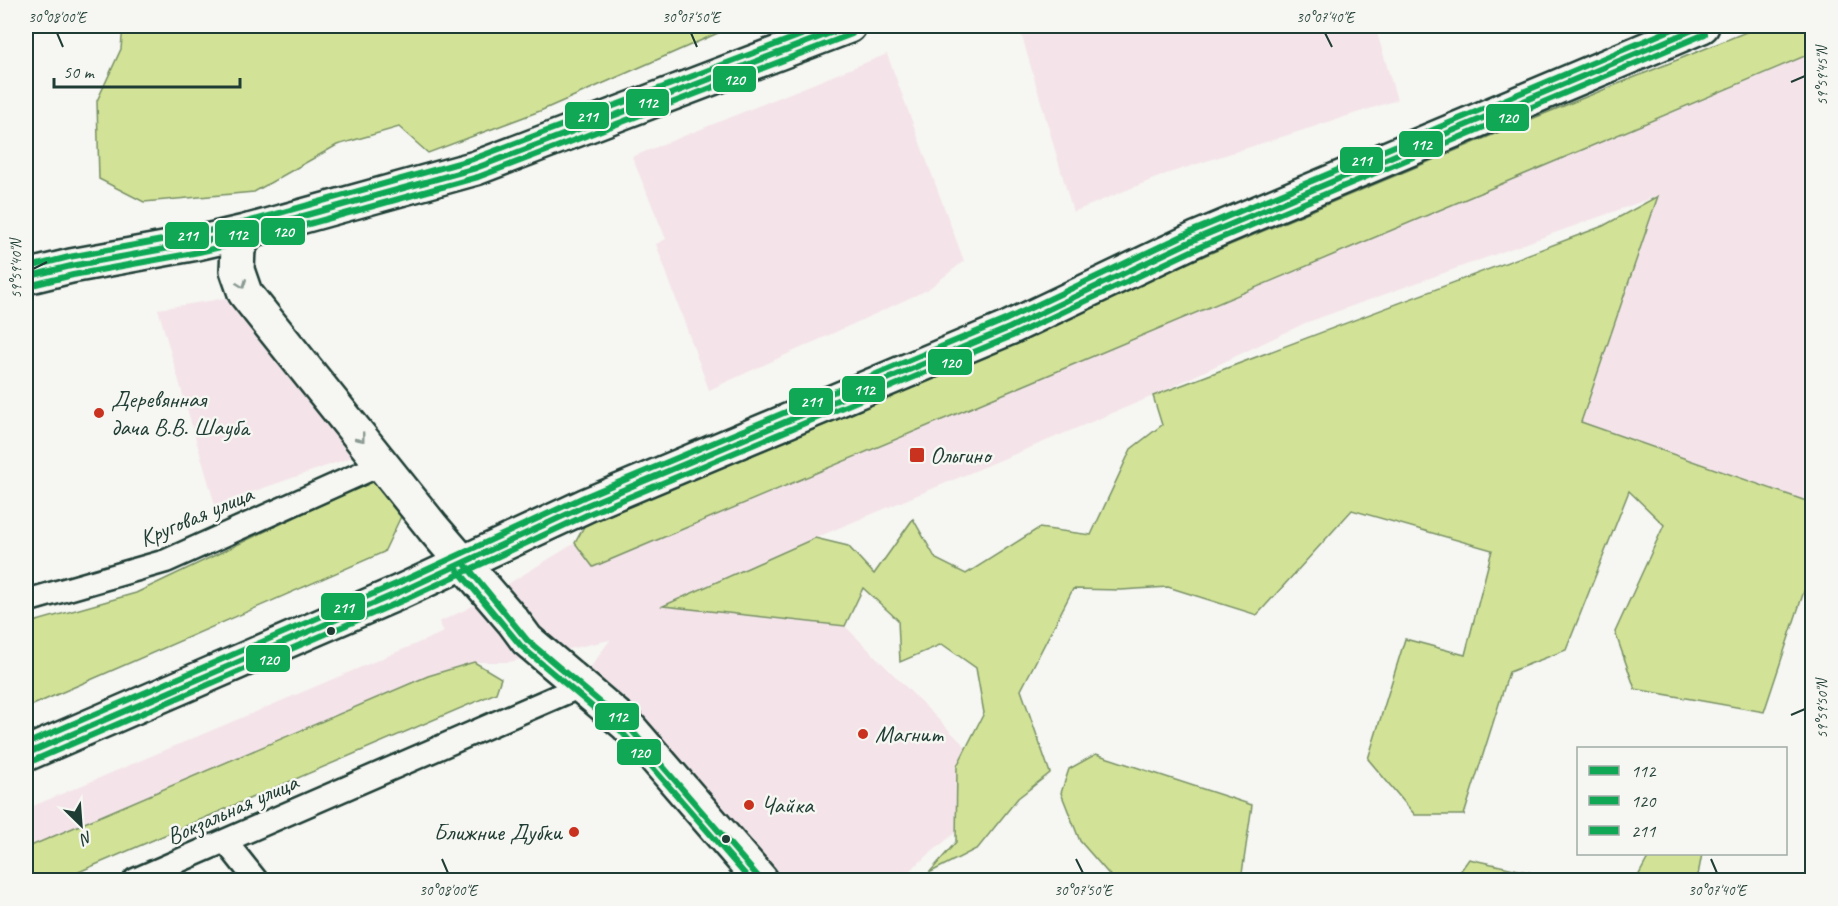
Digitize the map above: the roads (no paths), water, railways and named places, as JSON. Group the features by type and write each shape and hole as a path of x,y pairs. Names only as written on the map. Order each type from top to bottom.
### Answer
{"main road":[{"path":"26,277 249,231 476,168 849,26"},
{"path":"26,754 464,563 587,506 1009,328 1208,234 1702,26"},
{"path":"249,231 238,248 237,270 245,293 527,640 627,725 761,880"}],"street":[{"name":"Круговая улица","path":"26,601 166,561 382,464"},
{"name":"Вокзальная улица","path":"135,880 581,686"},
{"path":"225,841 256,880"}],"place":[{"name":"Деревянная дача В.В. Шауба","path":"99,413"},
{"name":"Ольгино","path":"917,455"},
{"name":"Магнит","path":"863,734"},
{"name":"Чайка","path":"749,805"},
{"name":"Ближние Дубки","path":"574,832"}]}
